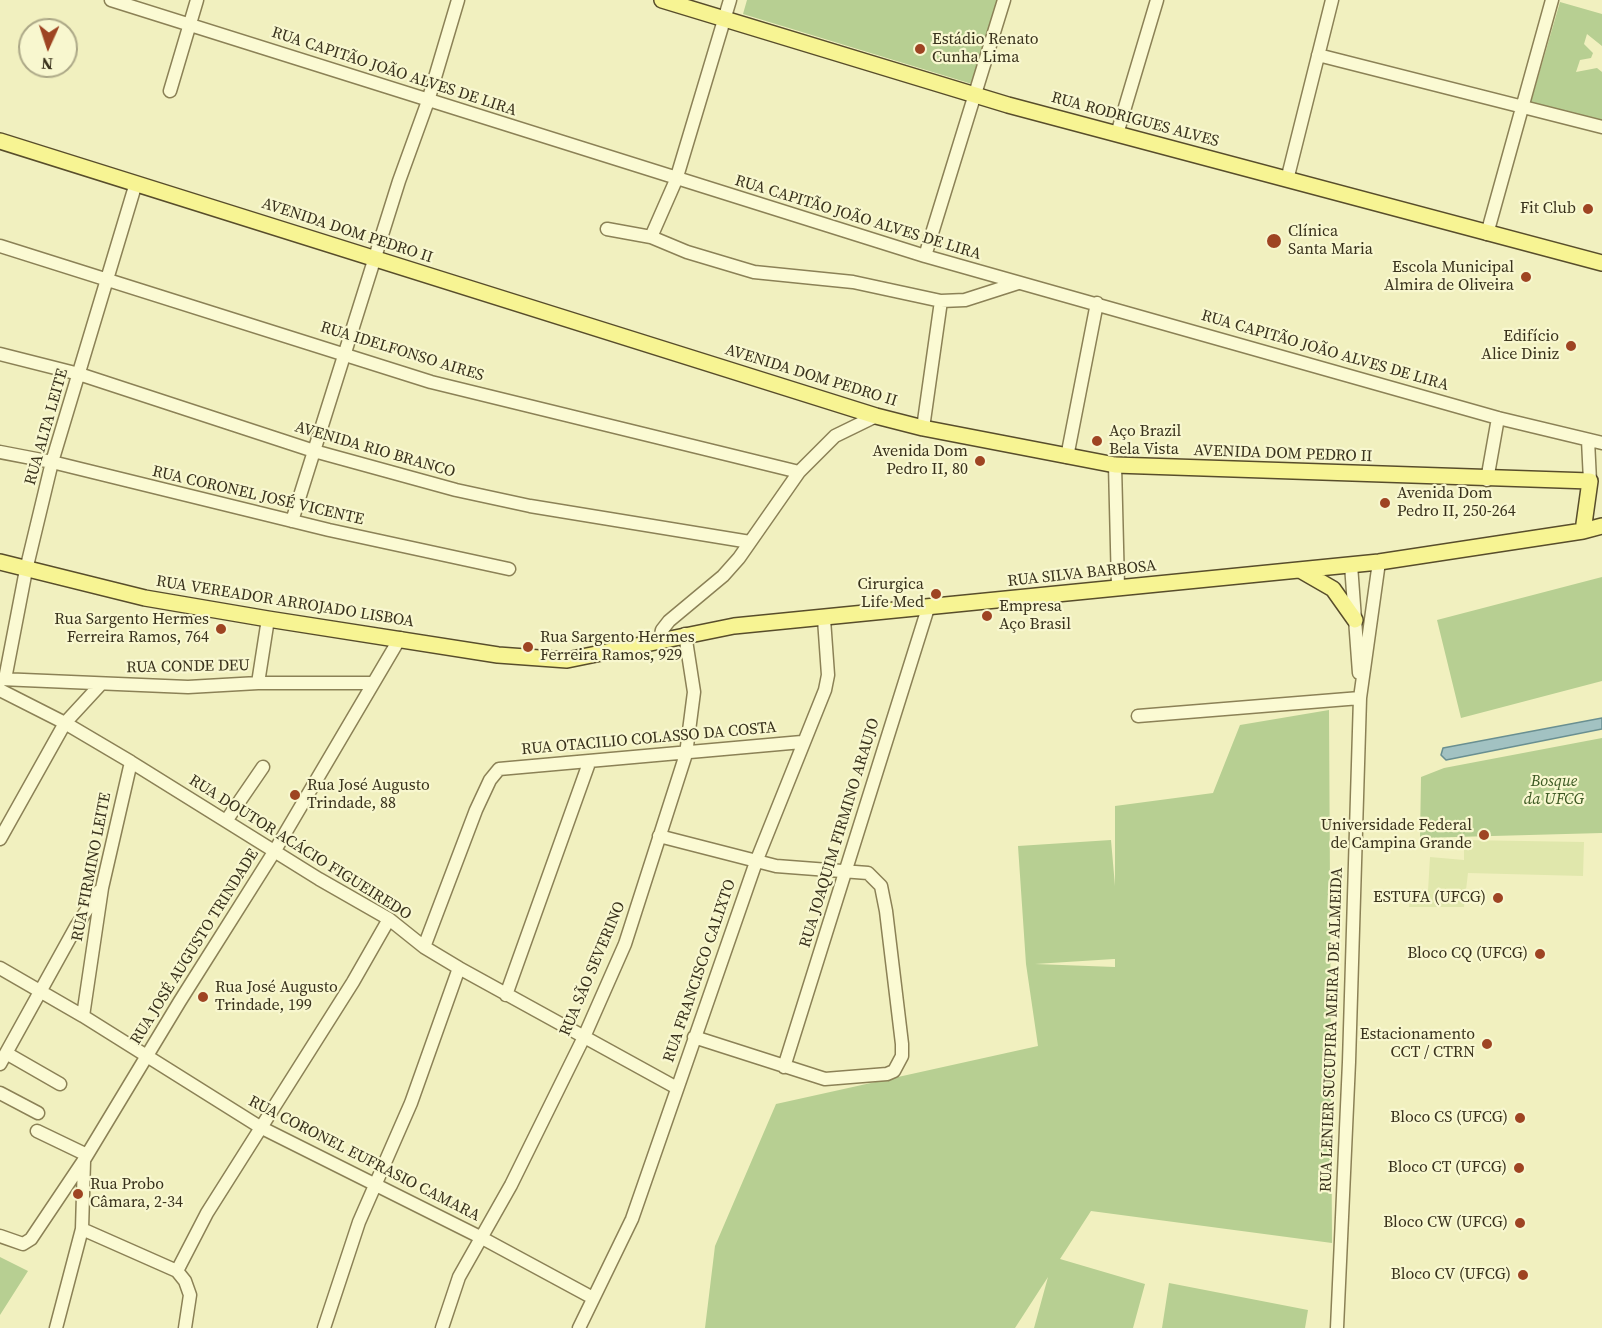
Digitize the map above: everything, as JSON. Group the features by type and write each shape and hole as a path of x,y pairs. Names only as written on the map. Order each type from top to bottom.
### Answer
{"main road":[{"name":"RUA RODRIGUES ALVES","path":"662,0 974,95 1602,263"},
{"name":"AVENIDA DOM PEDRO II","path":"0,141 876,416 923,428 1115,465 1487,480 1590,481"},
{"path":"1583,531 1590,481"},
{"name":"RUA SILVA BARBOSA","path":"567,660 592,657 660,639 734,626 824,619 1379,562 1583,531 1602,526"},
{"name":"RUA VEREADOR ARROJADO LISBOA","path":"0,562 145,598 268,620 400,638 498,655 567,660"},
{"path":"1300,570 1333,589 1355,620"}],"street":[{"name":"RUA CAPITÃO JOÃO ALVES DE LIRA","path":"111,0 303,59 676,180 926,256 1497,418 1602,443"},
{"path":"170,91 197,0"},
{"path":"292,521 344,352 428,101 458,0"},
{"path":"651,237 676,180 730,0"},
{"path":"926,256 1004,0"},
{"path":"1118,134 1157,0"},
{"path":"1287,180 1332,0"},
{"path":"1487,234 1552,0"},
{"path":"1318,56 1522,105 1602,127"},
{"name":"RUA ALTA LEITE","path":"2,682 52,462 109,279 136,183"},
{"path":"607,229 651,237 687,252 754,272 853,282 941,301 965,300 1018,283"},
{"name":"RUA IDELFONSO AIRES","path":"0,246 344,352 430,382 799,472"},
{"path":"923,428 941,301"},
{"path":"1067,457 1097,303"},
{"name":"AVENIDA RIO BRANCO","path":"0,354 79,374 314,451 500,500 750,542"},
{"path":"660,639 662,630 669,621 723,576 799,472 835,436 876,416"},
{"path":"1487,480 1497,418"},
{"path":"1588,440 1590,481"},
{"name":"RUA CORONEL JOSÉ VICENTE","path":"0,452 52,462 292,521 509,569"},
{"path":"1115,465 1118,587"},
{"name":"RUA LENIER SUCUPIRA MEIRA DE ALMEIDA","path":"1360,698 1379,562"},
{"name":"RUA LENIER SUCUPIRA MEIRA DE ALMEIDA","path":"1337,1328 1360,698 1351,565"},
{"name":"RUA JOAQUIM FIRMINO ARAUJO","path":"784,1067 928,608"},
{"name":"RUA FRANCISCO CALIXTO","path":"579,1328 612,1266 632,1219 756,862 827,681 824,619"},
{"path":"258,683 268,620"},
{"name":"RUA SÃO SEVERINO","path":"442,1328 459,1277 470,1253 482,1238 584,1037 625,944 686,754 694,692 685,634"},
{"name":"RUA JOSÉ AUGUSTO TRINDADE","path":"0,1236 22,1244 31,1239 86,1158 274,852 400,638"},
{"name":"RUA CONDE DEU","path":"2,682 188,687 258,683 372,683"},
{"name":"RUA DOUTOR ACÁCIO FIGUEIREDO","path":"2,682 274,852 389,919 424,947 506,995 677,1088"},
{"path":"0,839 65,723 100,684"},
{"path":"1138,716 1360,698"},
{"name":"RUA OTACILIO COLASSO DA COSTA","path":"424,947 477,810 490,780 499,769 589,763 802,742"},
{"name":"RUA FIRMINO LEITE","path":"83,1016 102,888 131,762"},
{"path":"506,995 589,763"},
{"path":"226,821 263,767"},
{"path":"659,836 756,862 797,869 868,873 881,886 890,934 902,1044 902,1056 894,1071 887,1074 825,1079 694,1037"},
{"path":"60,1084 3,1059 102,888"},
{"path":"177,1271 207,1213 353,982 389,919"},
{"name":"RUA CORONEL EUFRASIO CAMARA","path":"0,968 83,1016 260,1127 375,1187 482,1238 593,1298"},
{"path":"324,1328 359,1222 411,1103 459,968"},
{"path":"0,1093 38,1113"},
{"path":"37,1131 86,1158 82,1229 57,1328"},
{"path":"82,1229 177,1271 185,1281 190,1307 185,1328"}],"green space":[{"name":"Estádio Renato Cunha Lima","path":"747,0 999,0 972,84 743,14"},
{"path":"1560,2 1602,14 1602,46 1587,34 1584,44 1593,53 1591,58 1580,60 1576,72 1597,68 1602,72 1602,132 1528,112"},
{"path":"1602,577 1602,681 1461,718 1437,620"},
{"path":"1329,710 1332,1243 1091,1211 1060,1259 1145,1284 1133,1328 1034,1328 1048,1277 1015,1328 705,1328 715,1246 776,1104 1038,1046 1026,964 1018,846 1111,840 1115,886 1115,806 1213,793 1240,725","holes":["1115,959 1115,967 1035,964"]},
{"name":"Bosque da UFCG","path":"1602,738 1602,833 1420,838 1421,777 1444,768"},
{"path":"1464,840 1584,842 1583,876 1468,873 1464,907 1409,907 1412,891 1428,891 1430,857 1464,860"},
{"path":"0,1257 28,1271 0,1315"},
{"path":"1169,1283 1308,1310 1305,1328 1162,1328"}],"water":[{"path":"1602,718 1602,729 1446,760 1441,755 1443,748"}],"place":[{"name":"Estádio Renato Cunha Lima","path":"920,49"},
{"name":"Fit Club","path":"1588,209"},
{"name":"Clínica Santa Maria","path":"1274,241"},
{"name":"Escola Municipal Almira de Oliveira","path":"1526,277"},
{"name":"Edifício Alice Diniz","path":"1571,346"},
{"name":"Aço Brazil Bela Vista","path":"1097,441"},
{"name":"Avenida Dom Pedro II, 80","path":"980,461"},
{"name":"Avenida Dom Pedro II, 250-264","path":"1385,503"},
{"name":"Cirurgica Life Med","path":"936,594"},
{"name":"Empresa Aço Brasil","path":"987,616"},
{"name":"Rua Sargento Hermes Ferreira Ramos, 764","path":"221,629"},
{"name":"Rua Sargento Hermes Ferreira Ramos, 929","path":"528,647"},
{"name":"Rua José Augusto Trindade, 88","path":"295,795"},
{"name":"Universidade Federal de Campina Grande","path":"1484,835"},
{"name":"ESTUFA (UFCG)","path":"1498,898"},
{"name":"Bloco CQ (UFCG)","path":"1540,954"},
{"name":"Rua José Augusto Trindade, 199","path":"203,997"},
{"name":"Estacionamento CCT / CTRN","path":"1487,1044"},
{"name":"Bloco CS (UFCG)","path":"1520,1118"},
{"name":"Bloco CT (UFCG)","path":"1519,1168"},
{"name":"Rua Probo Câmara, 2-34","path":"78,1194"},
{"name":"Bloco CW (UFCG)","path":"1520,1223"},
{"name":"Bloco CV (UFCG)","path":"1523,1275"}]}
